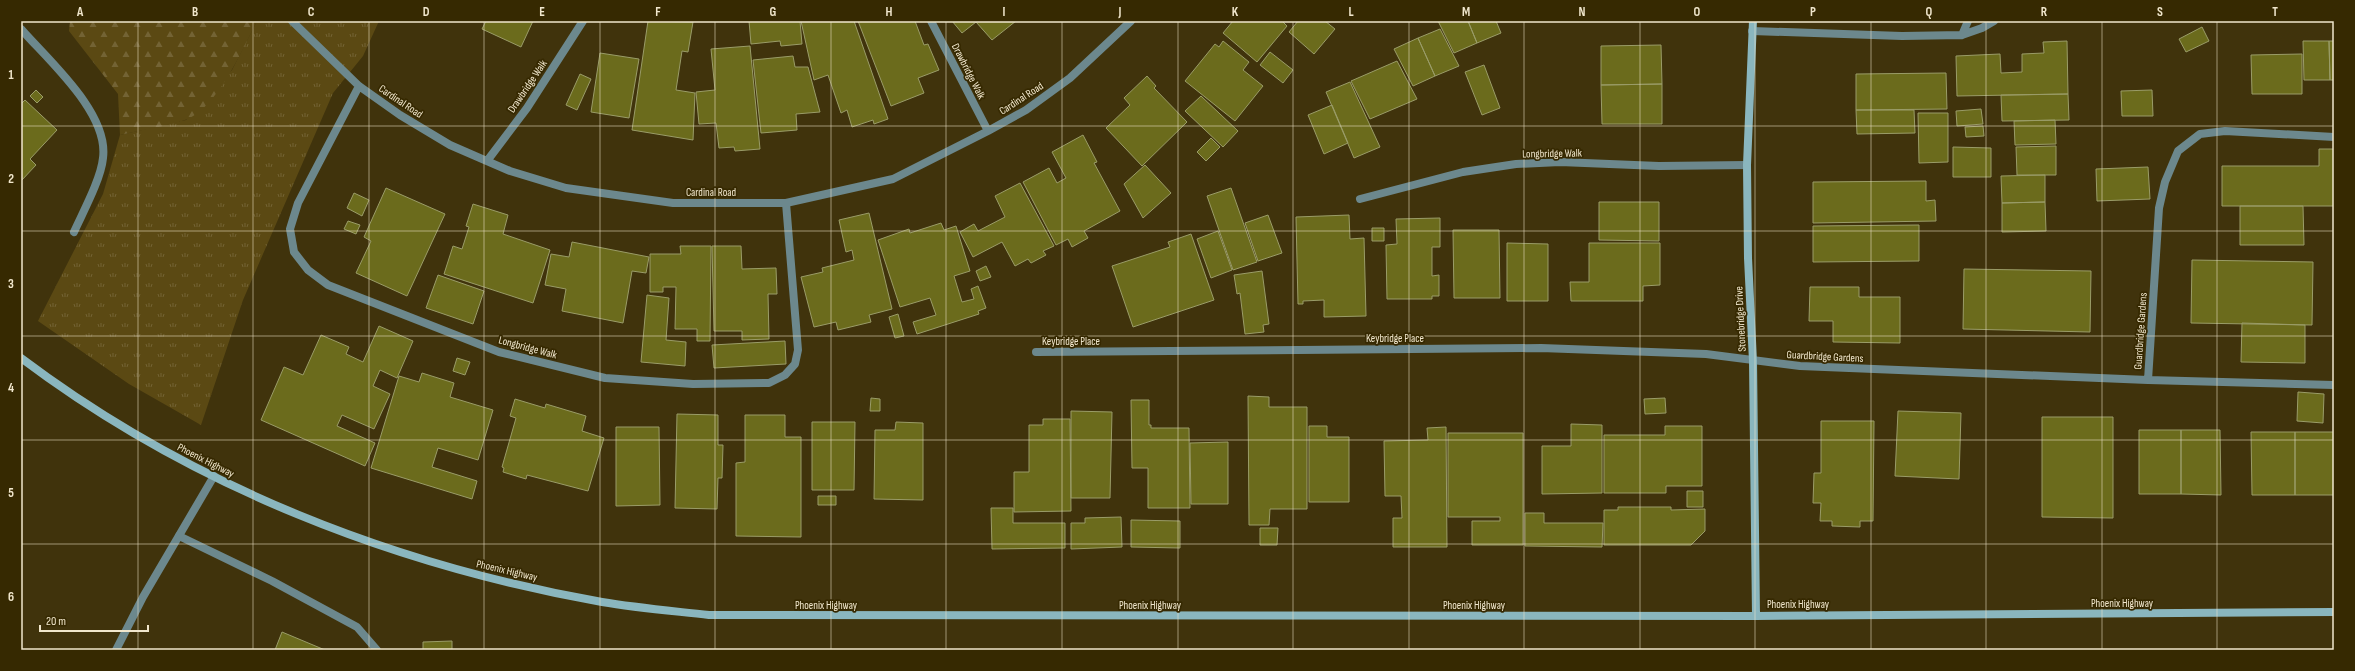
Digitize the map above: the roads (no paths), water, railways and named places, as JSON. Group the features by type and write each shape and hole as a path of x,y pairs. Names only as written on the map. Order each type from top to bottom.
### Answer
{"main road":[{"name":"Stonebridge Drive","path":"1753,21 1747,165 1748,258 1753,361 1756,616"},
{"name":"Phoenix Highway","path":"21,358 65,391 171,455 271,504 363,540 485,577 603,602 709,615 1756,616 2334,612"}],"street":[{"name":"Cardinal Road","path":"292,21 359,86 400,115 431,133 487,161 510,171 566,188 673,203 786,203 893,180 1026,110 1070,78 1131,21"},
{"name":"Drawbridge Walk","path":"487,161 527,108 583,21"},
{"name":"Drawbridge Walk","path":"931,21 988,131"},
{"path":"1962,35 1968,21"},
{"path":"1752,31 1902,36 1962,35 1982,28 1994,21"},
{"path":"21,29 70,84 95,118 103,139 103,159 74,232"},
{"name":"Longbridge Walk","path":"359,86 298,203 290,229 294,252 308,270 328,285 499,352 605,378 693,384 770,383 780,377 795,364 798,350 786,203"},
{"name":"Guardbridge Gardens","path":"1753,361 1808,367 2148,380 2159,208 2166,182 2178,151 2200,134 2225,131 2334,137"},
{"name":"Longbridge Walk","path":"1360,199 1463,172 1516,164 1560,162 1659,166 1747,165"},
{"name":"Keybridge Place","path":"1036,352 1541,348 1706,354 1753,361"},
{"path":"2148,380 2334,385"},
{"path":"116,650 214,476"},
{"path":"179,536 272,581 357,627 377,650"}]}
